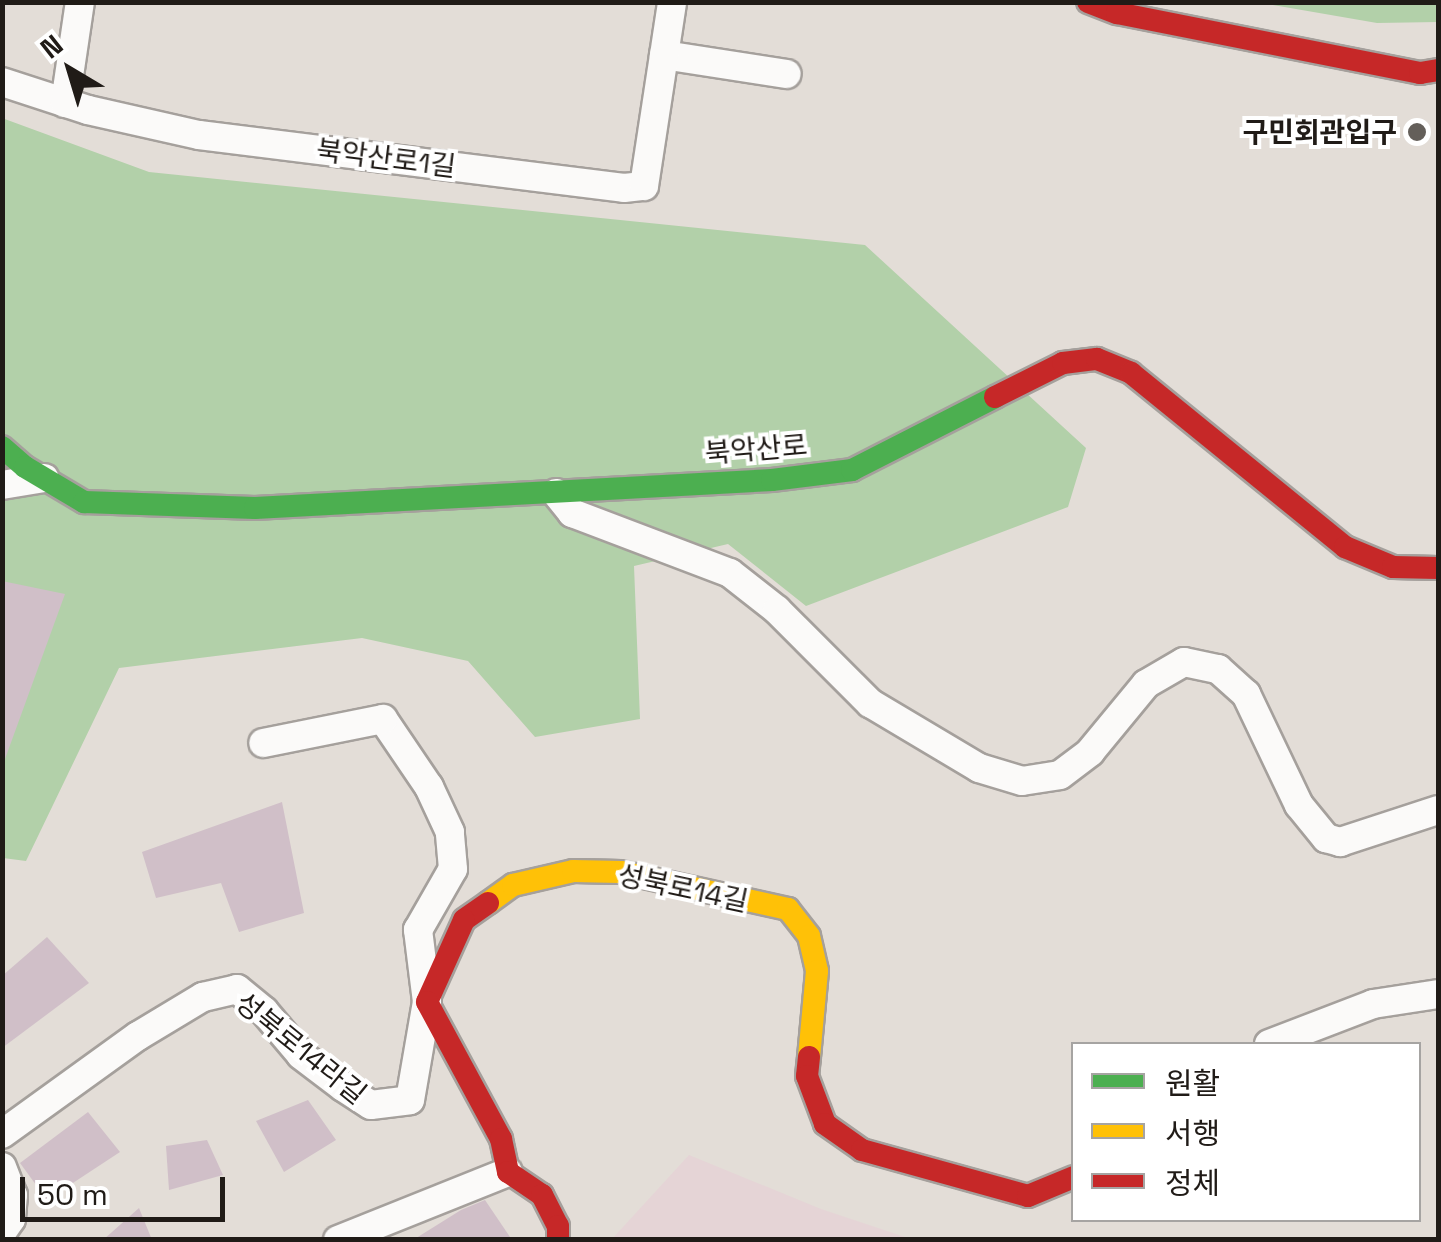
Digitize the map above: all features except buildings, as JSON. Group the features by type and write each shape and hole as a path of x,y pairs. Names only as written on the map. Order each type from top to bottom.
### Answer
{"street":[{"path":"65,103 80,2"},
{"name":"북악산로1길","path":"2,82 65,103 199,135 624,188 644,186 672,2"},
{"path":"1088,2 1117,13 1420,73 1438,70"},
{"path":"664,55 787,74"},
{"name":"북악산로","path":"2,446 84,502 110,505 255,508 772,480 852,470 1063,362 1097,359 1131,373 1345,547 1393,568 1438,568"},
{"path":"2,486 44,478"},
{"path":"556,493 572,514 730,573 777,610 870,703 979,768 1022,781 1060,774 1090,752 1146,684 1184,662 1218,669 1246,694 1299,805 1326,838 1340,842 1438,810"},
{"name":"성북로14라길","path":"2,1134 138,1036 203,998 237,989 264,1010 300,1055 370,1105 410,1100 427,1002 418,930 453,869 450,832 429,787 393,729 382,719 263,744"},
{"name":"성북로14길","path":"427,1002 464,920 513,886 574,871 621,872 788,909 810,936 817,971 806,1076 825,1124 862,1150 1028,1196 1071,1178"},
{"path":"1273,1042 1373,1004 1438,994"},
{"path":"427,1002 501,1139 508,1172 542,1195 558,1226 558,1240"},
{"path":"2,1167 13,1195 12,1219 2,1232"},
{"path":"338,1240 508,1172"}],"shaded area":[{"path":"689,1155 821,1209 911,1239 612,1239"}],"green space":[{"path":"1262,3 1438,3 1438,22 1377,23"},
{"path":"2,118 149,172 865,245 1086,448 1068,507 806,606 728,544 634,566 640,719 535,737 468,661 362,638 119,668 26,861 3,858"}],"traffic: fast":[{"path":"2,447 25,467 84,502 255,508 772,480 852,470 995,397"}],"traffic: slow":[{"path":"488,903 513,885 573,871 621,872 788,909 809,936 817,971 809,1057"}],"traffic: jam":[{"path":"1088,2 1117,13 1420,73 1438,70"},
{"path":"995,397 1063,363 1097,359 1131,373 1345,547 1393,567 1438,568"},
{"path":"488,903 464,920 427,1002 501,1139 508,1172 542,1195 558,1226 558,1240"},
{"path":"809,1057 807,1076 825,1124 862,1150 1028,1196 1071,1178"}],"place":[{"name":"구민회관입구","path":"1417,132"}]}
